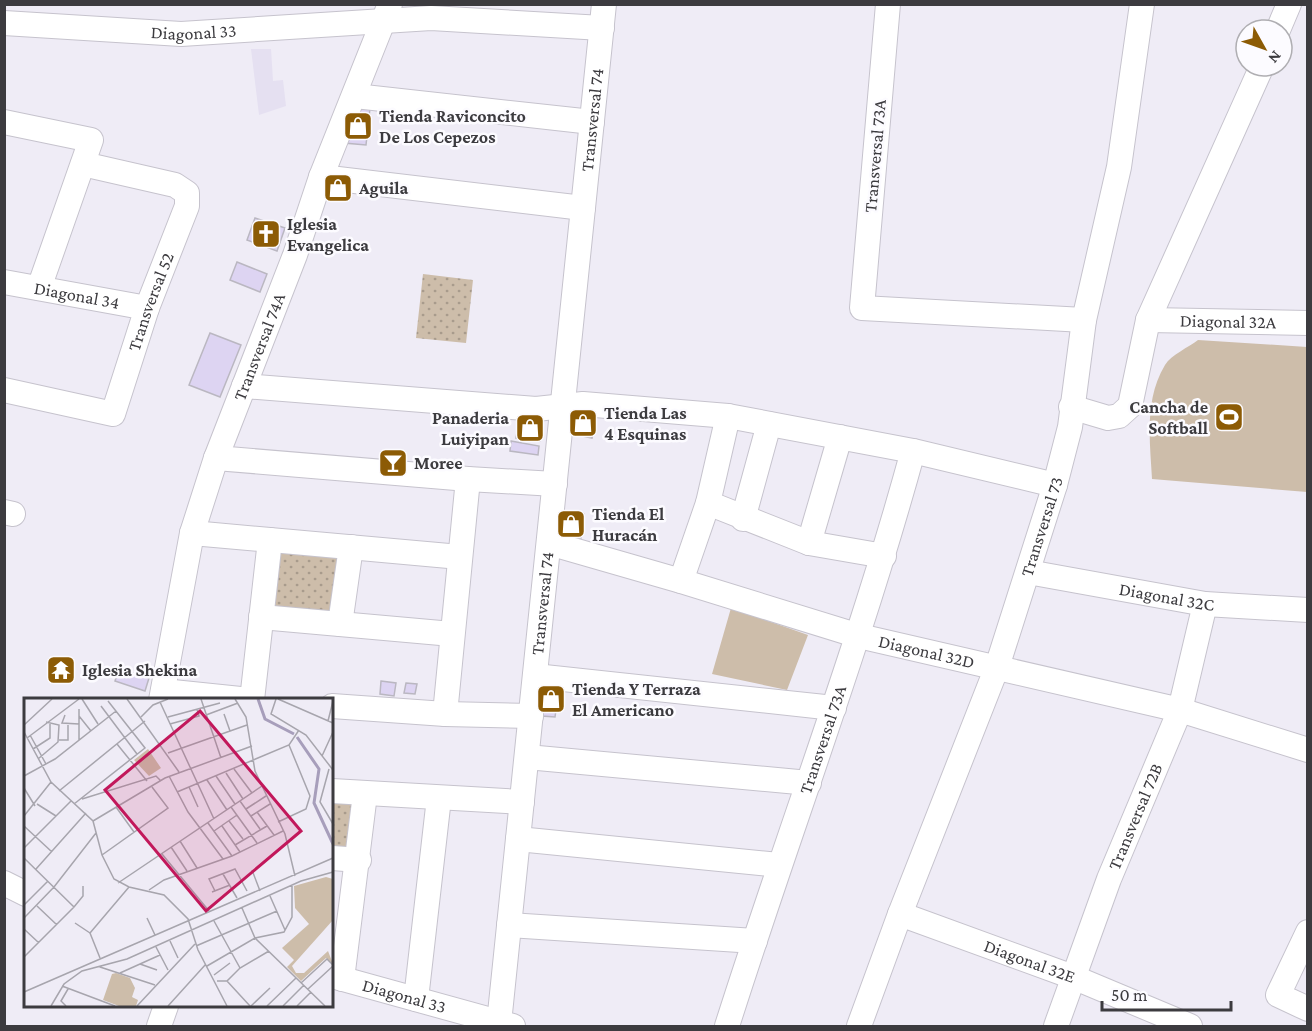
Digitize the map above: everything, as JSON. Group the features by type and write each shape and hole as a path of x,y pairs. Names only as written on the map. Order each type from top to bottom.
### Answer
{"street":[{"name":"Transversal 74","path":"506,1025 509,925 604,4"},
{"name":"Transversal 73A","path":"888,4 862,308 1084,320"},
{"name":"Transversal 73","path":"859,1026 900,914 997,667 1055,485 1070,428 1084,320 1119,167 1142,4"},
{"path":"1283,18 1289,4"},
{"name":"Diagonal 33","path":"4,23 181,34 387,13 431,18 602,28"},
{"name":"Transversal 74A","path":"162,695 192,533 216,458 295,255 321,177 387,13"},
{"path":"1071,407 1108,418 1125,411 1133,399 1148,320 1257,78"},
{"path":"355,96 592,122"},
{"path":"4,122 91,140 39,288"},
{"name":"Transversal 52","path":"4,390 113,414 147,308 187,206 187,193 175,185 83,164"},
{"path":"321,177 583,208"},
{"name":"Diagonal 34","path":"4,282 147,308"},
{"name":"Diagonal 32A","path":"1148,320 1308,323"},
{"path":"244,386 536,410 583,404 728,416 913,451 1055,485"},
{"path":"681,581 708,503 728,416"},
{"path":"743,519 769,424"},
{"path":"809,543 840,437"},
{"name":"Transversal 73A","path":"727,1026 778,865 809,783 884,556 913,451"},
{"path":"216,458 555,484"},
{"path":"445,714 468,479"},
{"path":"708,503 743,519 809,543 884,556"},
{"path":"192,533 460,557"},
{"path":"251,698 270,540"},
{"name":"Diagonal 32D","path":"549,543 858,636 1180,710 1308,750"},
{"path":"340,624 351,547"},
{"name":"Diagonal 32C","path":"1028,572 1205,604 1308,610"},
{"name":"Transversal 72B","path":"1056,1026 1109,879 1180,710 1205,604"},
{"path":"261,617 452,634"},
{"path":"535,676 834,708"},
{"path":"162,695 229,698"},
{"path":"333,706 445,714 531,716"},
{"path":"527,757 809,783"},
{"path":"333,791 522,802"},
{"path":"337,978 359,860 365,794"},
{"path":"416,999 439,798"},
{"path":"518,839 778,865"},
{"path":"333,858 359,860"},
{"path":"4,883 24,893"},
{"name":"Diagonal 32E","path":"900,914 1073,977 1180,1025"},
{"path":"509,925 754,940"},
{"path":"1308,932 1278,995 1308,1009"},
{"name":"Diagonal 33","path":"337,978 506,1025"},
{"path":"159,1026 164,1007"}],"shaded area":[{"path":"251,49 271,49 273,81 283,80 286,106 259,115"},
{"path":"423,274 473,280 466,343 416,338"},
{"name":"Cancha de Softball","path":"1198,340 1307,347 1307,492 1152,479 1150,421 1158,378 1168,361"},
{"path":"281,548 344,553 338,618 272,612"},
{"path":"731,608 808,635 787,690 712,674"},
{"path":"333,794 357,797 351,854 333,852"}],"building":[{"name":"Tienda Raviconcito De Los Cepezos","path":"352,106 370,108 366,145 344,143"},
{"name":"Iglesia Evangelica","path":"255,218 285,228 277,251 247,240"},
{"path":"237,262 267,274 260,292 230,280"},
{"path":"210,333 241,345 220,397 189,385"},
{"name":"Tienda Las 4 Esquinas","path":"573,408 597,412 592,438 568,433"},
{"name":"Panaderia Luiyipan","path":"520,415 543,419 540,441 516,438"},
{"path":"511,441 539,446 538,455 510,451"},
{"name":"Tienda El Huracán","path":"560,511 584,514 581,538 557,535"},
{"path":"119,669 149,678 145,691 115,681"},
{"path":"381,681 396,683 394,696 380,694"},
{"name":"Tienda Y Terraza El Americano","path":"547,681 560,683 555,717 542,716"},
{"path":"406,683 417,684 415,694 404,693"}],"place":[{"name":"Tienda Raviconcito De Los Cepezos","path":"358,126"},
{"name":"Aguila","path":"338,188"},
{"name":"Iglesia Evangelica","path":"266,234"},
{"name":"Cancha de Softball","path":"1229,417"},
{"name":"Tienda Las 4 Esquinas","path":"583,423"},
{"name":"Panaderia Luiyipan","path":"530,428"},
{"name":"Moree","path":"393,463"},
{"name":"Tienda El Huracán","path":"571,524"},
{"name":"Iglesia Shekina","path":"61,670"},
{"name":"Tienda Y Terraza El Americano","path":"551,699"}]}
